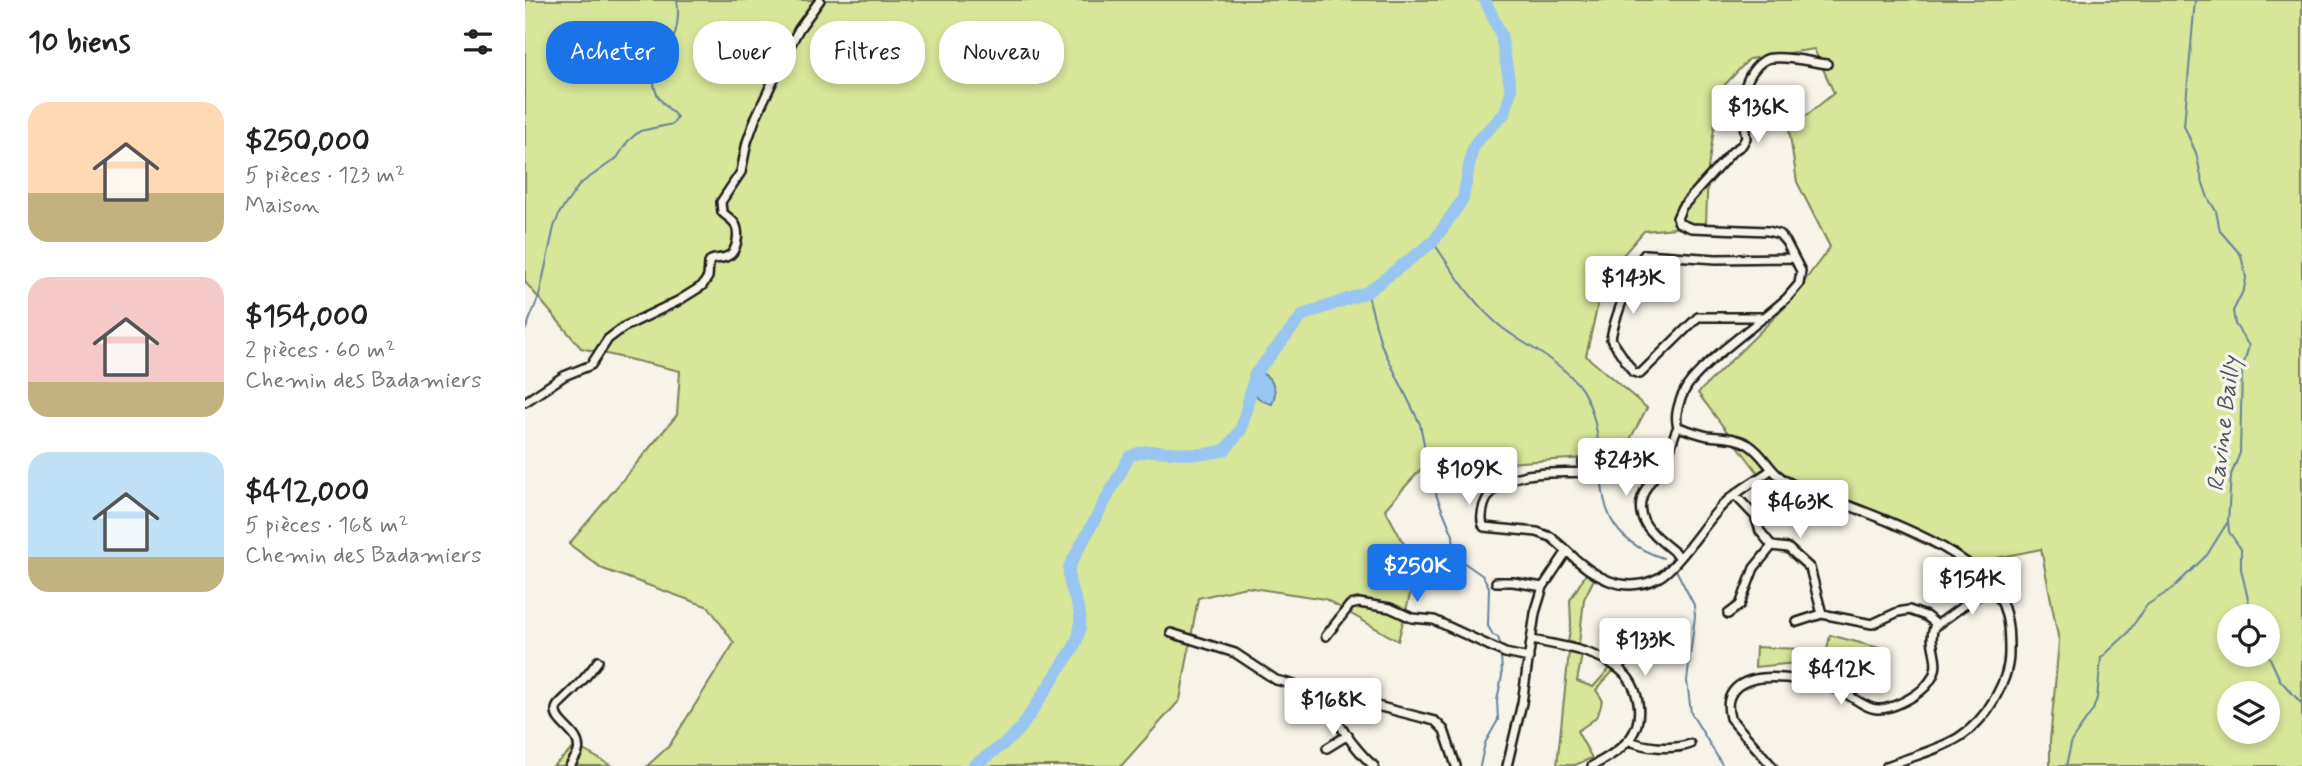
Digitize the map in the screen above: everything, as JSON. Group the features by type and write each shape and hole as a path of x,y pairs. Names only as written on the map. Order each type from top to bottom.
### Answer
{"street":[{"path":"525,402 564,376 591,365 608,339 624,327 678,302 702,286 708,278 711,260 724,258 736,248 737,229 722,212 720,202 741,172 747,142 756,117 785,55 799,29 820,0"},
{"path":"1679,556 1651,531 1639,510 1641,499 1662,467 1678,427 1676,423 1681,399 1692,380 1792,294 1799,284 1801,271 1783,237 1772,231 1692,228 1679,223 1677,218 1682,207 1746,138 1742,120 1743,91 1755,68 1765,59 1774,58 1827,64"},
{"path":"1765,317 1698,317 1640,374 1633,372 1611,339 1630,282 1640,258 1645,254 1716,259 1794,258"},
{"path":"1678,427 1697,434 1741,441 1758,453 1771,470 1790,483 1914,532 1964,562 1991,586 2007,614 2009,660 2008,672 1989,710 1962,737 1887,766"},
{"path":"1583,462 1584,472 1513,477 1498,485 1484,506 1481,522 1484,527 1537,532 1551,537 1596,576 1623,585 1638,584 1660,577 1720,507 1771,470"},
{"path":"1735,495 1755,516 1760,531 1772,546 1789,548 1809,568 1822,614"},
{"path":"1728,614 1740,605 1754,568 1772,546"},
{"path":"1507,766 1522,703 1535,613 1543,587 1567,551"},
{"path":"1496,583 1513,582 1543,587"},
{"path":"1772,766 1730,718 1727,708 1729,699 1739,685 1754,679 1783,678 1837,690 1873,709 1884,709 1918,694 1933,677 1937,658 1932,633 1936,624 1991,586"},
{"path":"1326,636 1350,605 1359,603 1390,608 1412,618 1434,620 1505,653 1529,658"},
{"path":"1797,622 1822,614 1872,624 1909,610 1926,616 1936,624"},
{"path":"1171,633 1235,653 1276,680 1439,723 1456,766"},
{"path":"1532,640 1581,651 1618,668 1633,686 1638,698 1637,724 1628,740 1592,766"},
{"path":"1618,668 1630,654 1660,643"},
{"path":"570,766 578,746 572,733 555,711 558,704 585,680 598,661"},
{"path":"1343,698 1336,714 1362,755 1374,766"},
{"path":"1328,748 1348,735"},
{"path":"1628,740 1679,748 1691,744"}],"green space":[{"path":"525,0 2302,0 2302,766 2050,766 2059,641 2041,549 1967,564 1859,513 1768,486 1698,393 1785,307 1830,247 1797,182 1789,130 1834,93 1814,49 1749,59 1720,90 1708,168 1706,225 1644,231 1604,277 1586,356 1647,408 1621,456 1422,468 1385,509 1417,568 1398,641 1325,599 1246,587 1198,598 1180,700 1121,766 647,766 669,746 734,643 709,607 603,569 569,544 677,415 680,371 581,348 525,282"},
{"path":"1586,574 1594,579 1584,599 1579,644 1568,642 1571,624 1570,600"},
{"path":"1830,635 1891,651 1883,690 1822,673"},
{"path":"1756,647 1800,649 1796,663 1755,667"},
{"path":"1569,652 1582,655 1577,681 1593,687 1611,667 1614,670 1596,690 1602,699 1597,715 1577,731 1592,758 1575,765 1557,765"},
{"path":"576,746 612,766 553,766"}],"water":[{"path":"1253,371 1259,372 1272,382 1275,392 1272,404 1261,400 1254,392 1251,382"}],"waterway":[{"path":"525,331 539,296 554,227 560,212 580,184 617,158 628,141 640,131 673,124 677,117 660,99 654,79 658,64 675,34 677,0"},
{"path":"973,766 1008,741 1021,728 1074,647 1079,634 1080,613 1071,587 1069,567 1129,457 1151,451 1200,454 1225,450 1241,430 1255,374 1303,315 1367,292 1433,242 1463,199 1472,151 1476,142 1505,113 1511,91 1501,35 1485,0"},
{"name":"Ravine Bailly","path":"2195,0 2184,126 2196,153 2208,198 2216,211 2220,231 2241,255 2246,278 2244,289 2233,311 2235,324 2249,346 2242,370 2240,453 2231,475 2228,521 2229,532 2241,549 2241,569 2249,604"},
{"path":"1433,242 1490,317 1559,366 1579,386 1595,421 1608,511 1618,530 1635,545 1663,558"},
{"path":"1367,292 1381,344 1420,424 1428,464 1437,497 1453,535 1454,549 1463,562 1483,576 1489,587 1488,626 1493,635 1498,637 1501,648"},
{"path":"2066,766 2072,740 2093,710 2097,698 2101,658 2127,634 2147,605 2172,589 2207,555 2227,523"},
{"path":"1676,570 1694,605 1687,681 1691,713 1723,766"},
{"path":"1480,766 1485,743 1498,720 1501,653"},
{"name":"Ravine Bailly","path":"2274,667 2280,680 2302,704"}]}
